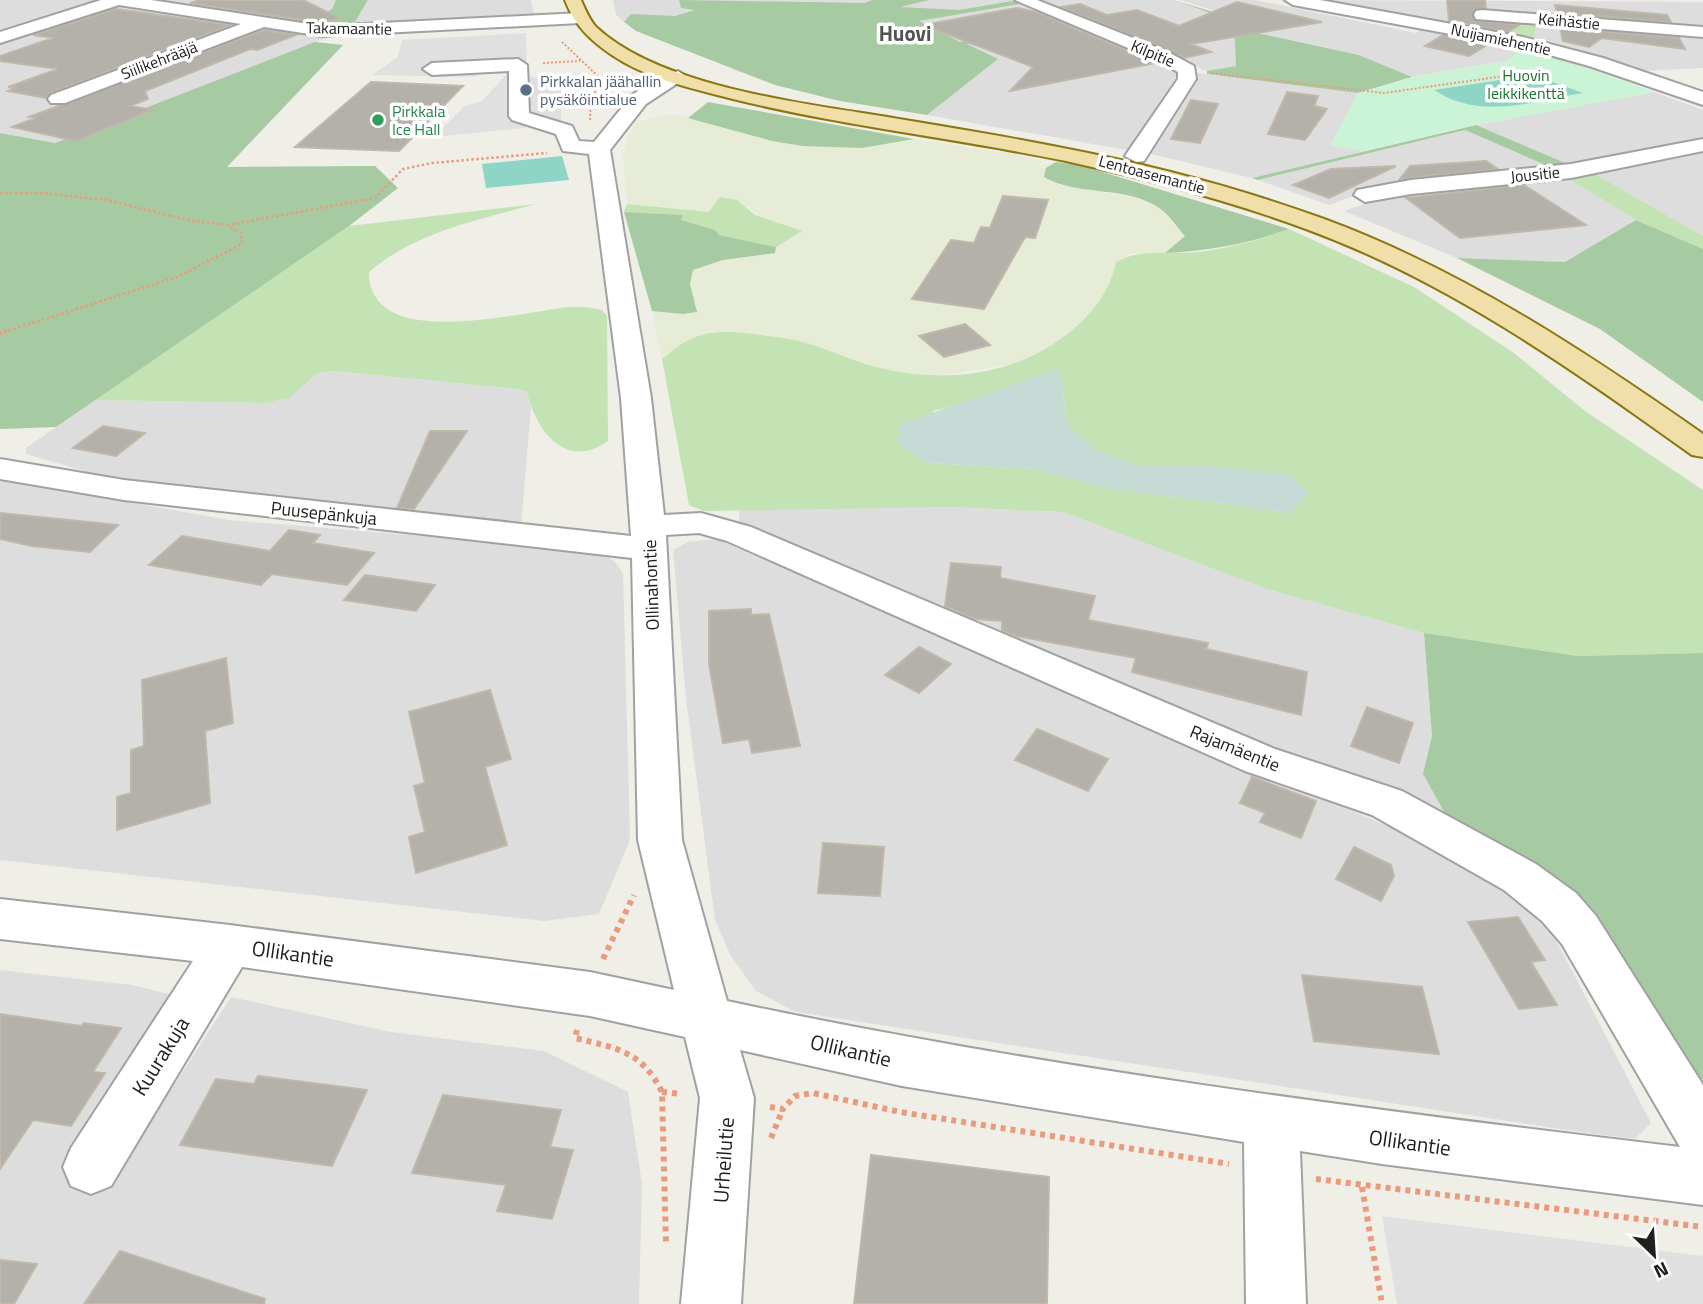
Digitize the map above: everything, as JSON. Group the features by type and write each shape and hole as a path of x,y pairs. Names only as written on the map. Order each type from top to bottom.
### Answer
{"main road":[{"name":"Lentoasemantie","path":"577,9 608,45 678,77 802,108 1111,163 1187,182 1301,219 1432,275 1490,306 1581,361 1703,448"}],"street":[{"name":"Takamaantie","path":"119,0 321,31 548,20 577,9"},
{"path":"0,38 119,0"},
{"name":"Kilpitie","path":"1023,0 1160,55 1187,70 1187,79 1136,156"},
{"name":"Nuijamiehentie","path":"1293,0 1436,24 1571,55 1703,99"},
{"name":"Keihästie","path":"1436,24 1472,15 1503,15 1703,32"},
{"name":"Siilikehrääjä","path":"58,99 261,22"},
{"path":"1408,41 1436,24"},
{"path":"432,69 517,65 519,116 565,130 572,146 599,149 610,138 631,104 660,84 678,77"},
{"name":"Jousitie","path":"1365,195 1411,187 1571,171 1703,145"},
{"name":"Ollinahontie","path":"599,149 636,398 649,537 660,840 708,1018"},
{"name":"Puusepänkuja","path":"0,469 124,490 649,537"},
{"name":"Rajamäentie","path":"649,537 701,523 740,534 1260,760 1387,803 1520,877 1559,907 1579,930 1703,1134"},
{"name":"Ollikantie","path":"0,919 230,945 590,994 708,1018 1272,1146 1564,1163 1703,1177"},
{"name":"Kuurakuja","path":"91,1167 230,945"},
{"name":"Urheilutie","path":"708,1018 727,1098 711,1304"},
{"path":"1272,1146 1276,1304"}],"path":[{"path":"0,193 41,193 106,200 192,221 228,226 375,198 403,169 422,165 599,149 591,128 589,106 593,92 602,80 556,34 548,20"},
{"path":"517,65 581,61"},
{"path":"1187,70 1384,93 1544,71"},
{"path":"0,334 35,320 162,284 227,255 242,244 241,233 228,226"},
{"path":"575,1038 627,1052 650,1067 657,1079 662,1092 666,1253"},
{"path":"727,1098 783,1109 795,1096 813,1093 900,1112 1104,1142 1272,1146 1362,1187 1703,1227"},
{"path":"1362,1187 1382,1304"}],"shaded area":[{"path":"0,0 93,0 337,34 55,143 0,133"},
{"path":"137,0 336,0 332,9 305,24"},
{"path":"368,0 531,0 534,16 353,27"},
{"path":"613,0 1017,0 1069,22 960,42 918,21 768,18 624,22 616,15"},
{"path":"1032,0 1173,0 1234,21 1236,66 1207,71"},
{"path":"1181,0 1255,0 1416,33 1420,30 1522,50 1506,61 1412,77 1359,55 1243,30 1243,20"},
{"path":"1305,0 1703,2 1703,68 1641,71 1533,40"},
{"path":"1075,24 1165,61 1179,73 1127,150 927,115 997,60 965,44"},
{"name":"Pirkkalan jäähallin pysäköintialue","path":"526,33 527,72 531,77 561,79 561,124 434,137 464,106 482,101 506,75 505,69 482,70 475,77 372,75 398,57 402,40"},
{"path":"1197,73 1358,93 1331,145 1365,151 1252,178 1147,152 1195,82"},
{"path":"1654,92 1703,110 1703,138 1570,165 1476,125"},
{"path":"1465,130 1550,167 1362,193 1329,205 1258,180"},
{"path":"1703,153 1703,236 1595,174"},
{"path":"1564,176 1636,220 1565,262 1457,258 1344,211 1379,199"},
{"path":"1057,369 1062,383 1067,425 1097,451 1136,465 1199,465 1288,474 1308,493 1290,513 1109,488 1033,469 928,463 897,443 901,424"},
{"path":"334,371 527,392 531,408 521,525 129,484 26,454 26,448 95,400 265,403 290,398 317,373"},
{"path":"0,479 229,520 580,549 605,555 616,563 623,573 630,840 599,914 544,921 0,860"},
{"path":"952,507 1063,512 1268,589 1424,633 1432,736 1423,774 1452,826 739,528 739,509"},
{"path":"716,539 1397,830 1477,870 1524,903 1553,934 1651,1123 1635,1139 1580,1132 796,1012 756,991 731,956 715,920 686,698 673,550 688,542"},
{"path":"0,970 132,985 173,995 119,1170 231,997 391,1032 544,1051 628,1092 642,1184 639,1304 0,1304"},
{"path":"1382,1216 1703,1256 1703,1304 1397,1304"}],"green space":[{"path":"336,0 368,0 354,24 311,21 332,9"},
{"path":"679,0 864,3 873,0 929,0 900,7 959,10 1013,1 1020,4 919,21 960,42 1069,22 1075,24 967,44 998,59 927,115 840,101 775,85 636,31 624,22 631,14 675,16 695,10 681,8"},
{"path":"1173,0 1244,21 1243,30 1359,55 1412,77 1358,93 1207,74 1207,71 1236,66 1234,21"},
{"path":"1481,17 1505,17 1507,22 1536,25 1533,40 1456,23"},
{"path":"315,42 343,45 227,167 375,166 398,188 349,226 56,427 0,429 0,133 55,143"},
{"name":"Huovin leikkikenttä","path":"1522,50 1571,62 1654,92 1460,128 1365,151 1330,146 1358,93 1412,77 1506,61"},
{"path":"1533,75 1583,93 1526,104 1488,107 1470,105 1434,90"},
{"path":"708,102 914,139 862,148 803,146 772,141 688,118"},
{"path":"680,115 772,141 803,146 862,148 914,139 1024,156 1042,161 1039,166 1056,162 1046,168 1044,177 1059,185 1137,198 1159,208 1186,236 1165,253 1130,254 1116,262 1111,284 1093,310 1072,331 1040,354 1008,365 926,377 882,369 801,341 714,332 691,338 662,359 652,311 683,314 693,270 723,260 775,253 776,247 801,231 768,221 737,200 728,198 720,197 709,212 627,204 623,156 628,135 637,122"},
{"path":"1476,125 1570,165 1550,167 1465,130 1258,180 1252,178"},
{"path":"562,156 569,180 486,188 482,164"},
{"path":"1056,162 1083,166 1289,229 1228,246 1165,253 1185,236 1163,211 1132,196 1072,187 1044,177 1046,168"},
{"path":"1595,174 1703,236 1703,249 1636,220 1564,176"},
{"path":"720,197 737,200 755,215 802,231 776,247 719,235 680,220 683,215 624,212 627,204 709,212"},
{"path":"536,204 427,237 387,258 369,272 376,297 394,313 420,320 452,322 574,307 602,310 607,316 608,441 593,449 566,449 555,442 538,420 527,392 518,389 334,371 317,373 290,398 265,403 95,400 349,226"},
{"path":"624,212 683,215 681,220 715,230 719,235 776,247 775,253 723,260 693,270 690,284 697,312 683,314 652,311"},
{"path":"1636,220 1703,249 1703,402 1600,329 1457,258 1565,262"},
{"path":"1289,229 1414,287 1514,353 1585,411 1703,490 1703,653 1578,656 1424,633 1267,589 1063,512 952,507 704,511 689,505 662,359 689,340 718,332 753,334 798,341 874,366 907,373 977,373 1022,360 1043,351 1062,338 1096,305 1108,285 1116,262 1146,253 1198,252 1222,248","holes":["1057,370 1062,383 1067,425 1097,451 1136,465 1199,465 1307,494 1290,513 1109,488 1033,469 928,463 933,411 965,403"]},
{"path":"1424,633 1578,656 1703,653 1703,1079 1695,1079 1452,826 1423,774 1432,736"}],"building":[{"path":"200,0 303,0 339,18 322,23 190,3"},
{"path":"1447,0 1485,1 1486,8 1474,10 1474,20 1519,25 1508,32 1449,21"},
{"path":"1237,2 1322,22 1191,44 1211,52 1184,58 1062,7 1080,4 1107,15 1137,10 1179,26"},
{"path":"1555,5 1667,15 1671,22 1557,13"},
{"path":"1017,8 1037,12 1156,63 1010,91 1033,67 923,25"},
{"path":"116,9 231,25 50,93 46,98 8,91 15,88 8,87 58,69 0,61 0,56 53,38 33,35"},
{"path":"1560,28 1679,38 1685,49 1602,38 1589,47 1563,41"},
{"path":"264,30 296,35 257,50 250,49 145,91 148,99 130,106 153,110 76,141 12,127 35,118 29,117"},
{"path":"1443,35 1489,44 1469,56 1425,46"},
{"name":"Pirkkala Ice Hall","path":"371,82 463,86 399,151 295,147"},
{"path":"1287,92 1318,96 1314,106 1327,109 1305,140 1268,134"},
{"path":"1191,100 1218,104 1200,143 1171,139"},
{"path":"1486,161 1498,169 1400,179 1410,166"},
{"path":"1396,166 1329,198 1293,185 1331,169"},
{"path":"1524,185 1586,225 1460,238 1406,198"},
{"path":"1003,196 1048,200 1035,238 1025,237 984,309 912,299 951,240 974,243 981,227 990,228"},
{"path":"965,324 990,345 944,357 919,336"},
{"path":"103,426 145,433 116,456 73,448"},
{"path":"430,431 467,431 414,509 397,508"},
{"path":"0,513 118,525 90,552 32,546 0,539"},
{"path":"289,530 320,535 313,543 374,553 347,585 272,574 261,585 149,565 182,536 270,551"},
{"path":"951,563 1001,567 1000,578 1095,596 1088,620 1208,643 1206,649 1307,672 1301,715 1132,672 1136,658 1016,636 1002,630 1002,621 975,619 945,606"},
{"path":"365,575 435,585 416,611 344,600"},
{"path":"751,609 751,615 769,614 800,746 752,753 749,739 723,743 709,664 709,611"},
{"path":"919,647 951,664 919,693 885,675"},
{"path":"226,658 233,723 205,731 210,803 117,830 117,797 131,793 131,750 144,746 142,680"},
{"path":"490,690 511,759 485,767 507,845 416,873 409,837 425,832 414,786 425,783 409,712"},
{"path":"1367,707 1413,723 1399,763 1351,746"},
{"path":"1037,729 1108,759 1088,791 1015,760"},
{"path":"1252,777 1316,801 1301,838 1260,822 1265,813 1240,803"},
{"path":"823,843 884,847 880,896 818,893"},
{"path":"1354,847 1391,865 1394,876 1381,901 1336,879"},
{"path":"1518,917 1545,960 1531,962 1557,1005 1519,1009 1468,922"},
{"path":"1302,975 1422,987 1439,1054 1314,1041"},
{"path":"0,1014 81,1026 84,1023 121,1028 93,1072 105,1073 71,1126 33,1120 0,1169"},
{"path":"258,1076 367,1090 332,1166 180,1145 216,1079 254,1084"},
{"path":"443,1095 561,1110 550,1147 573,1150 552,1219 497,1211 506,1185 412,1173"},
{"path":"871,1155 1049,1177 1047,1304 854,1304"},
{"path":"120,1251 265,1299 264,1304 84,1304"},
{"path":"0,1260 37,1264 14,1304 0,1304"}],"place":[{"name":"Pirkkalan jäähallin pysäköintialue","path":"526,90"},
{"name":"Pirkkala Ice Hall","path":"378,120"}],"district":[{"name":"Huovi","path":"905,33"}]}
